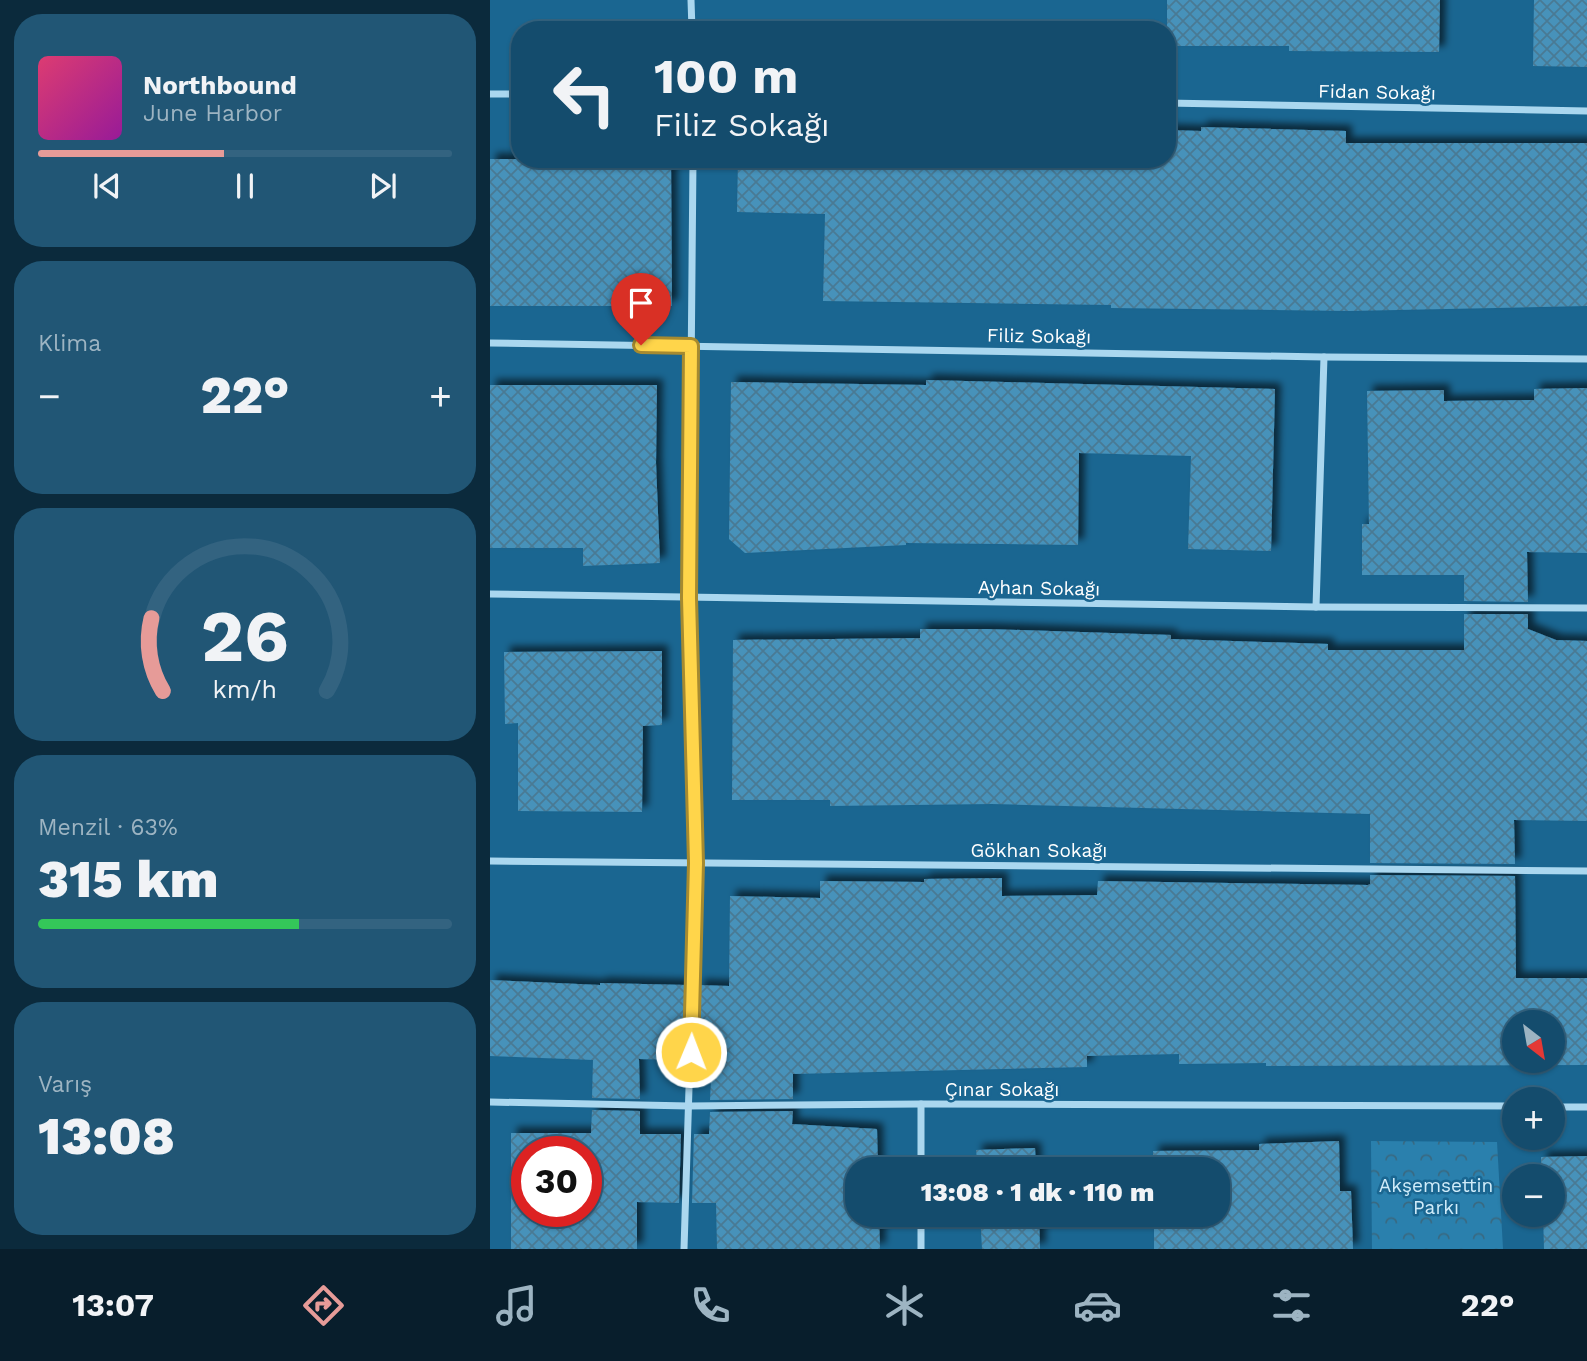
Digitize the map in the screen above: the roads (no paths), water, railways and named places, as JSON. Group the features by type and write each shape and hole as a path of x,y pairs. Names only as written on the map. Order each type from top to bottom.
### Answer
{"street":[{"path":"691,0 692,21"},
{"path":"490,94 511,94"},
{"name":"Fidan Sokağı","path":"1176,103 1587,111"},
{"path":"684,1249 696,863 689,598 693,168"},
{"name":"Filiz Sokağı","path":"490,343 1587,359"},
{"path":"1316,607 1324,357"},
{"name":"Ayhan Sokağı","path":"490,594 1316,607 1587,608"},
{"name":"Gökhan Sokağı","path":"490,861 1587,871"},
{"name":"Çınar Sokağı","path":"490,1102 689,1106 920,1104 1502,1107"},
{"path":"920,1104 921,1157"},
{"path":"1565,1107 1587,1107"},
{"path":"921,1227 921,1249"}],"park label":[{"name":"Akşemsettin Parkı","path":"1436,1196"}]}
